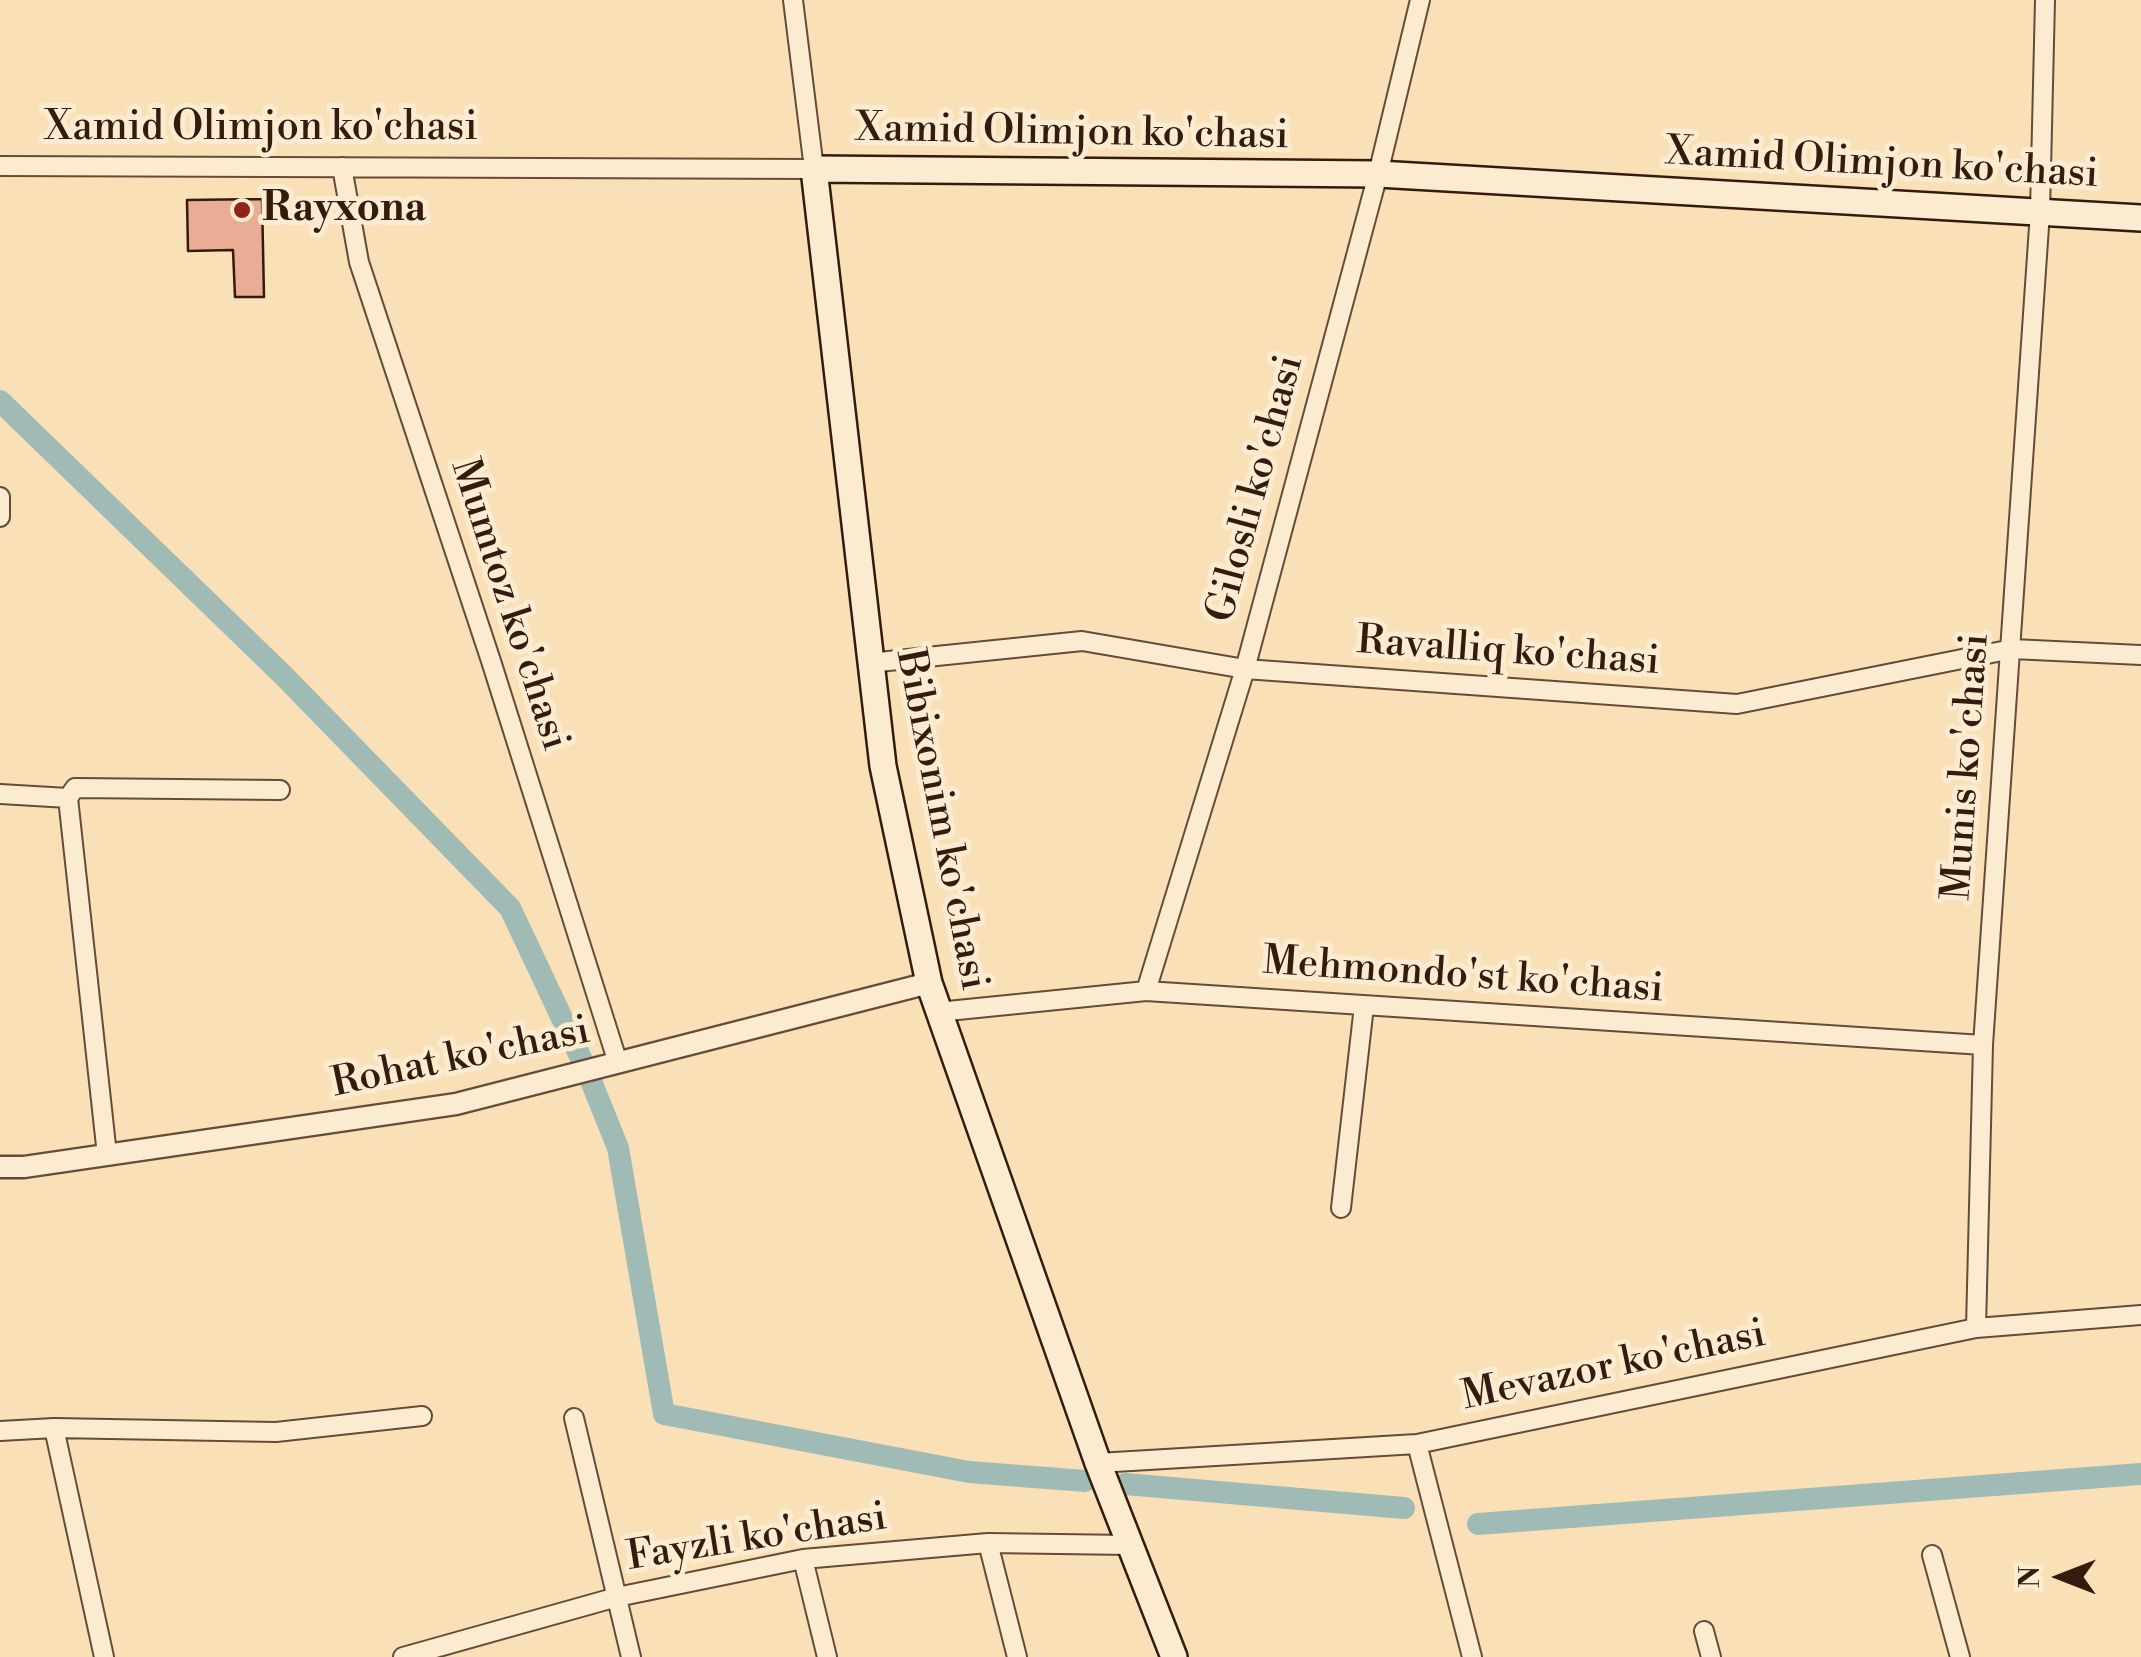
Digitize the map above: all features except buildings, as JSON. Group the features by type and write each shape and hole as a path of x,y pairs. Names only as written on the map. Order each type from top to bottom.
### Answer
{"main road":[{"name":"Xamid Olimjon ko'chasi","path":"814,168 1378,174 2141,218"},
{"name":"Bibixonim ko'chasi","path":"814,168 882,766 929,983 1098,1462 1174,1657"}],"street":[{"path":"793,0 814,168"},
{"name":"Gilosli ko'chasi","path":"1146,991 1244,669 1378,174 1420,0"},
{"name":"Munis ko'chasi","path":"1976,1328 1983,1046 2040,212 2045,0"},
{"name":"Xamid Olimjon ko'chasi","path":"0,166 814,168"},
{"name":"Mumtoz ko'chasi","path":"342,167 359,262 618,1063"},
{"path":"0,497 0,517"},
{"name":"Ravalliq ko'chasi","path":"869,663 1082,641 1244,669 1736,704 2012,649 2141,655"},
{"path":"107,1155 68,798 75,788 280,790"},
{"path":"0,794 68,798"},
{"name":"Rohat ko'chasi","path":"0,1167 456,1104 929,983"},
{"name":"Mehmondo'st ko'chasi","path":"938,1012 1146,991 1983,1046"},
{"path":"1341,1208 1364,1006"},
{"name":"Mevazor ko'chasi","path":"1098,1462 1418,1444 1976,1328 2141,1315"},
{"path":"0,1431 54,1428 276,1432 422,1416"},
{"path":"574,1418 631,1657"},
{"path":"54,1428 104,1657"},
{"path":"1418,1444 1472,1657"},
{"path":"988,1543 1016,1657"},
{"name":"Fayzli ko'chasi","path":"403,1657 432,1654 616,1598 804,1559 988,1543 1129,1545"},
{"path":"1932,1555 1960,1657"},
{"path":"804,1559 827,1657"},
{"path":"1704,1631 1711,1657"}],"waterway":[{"path":"0,401 284,676 510,908 587,1071 618,1148 664,1414 969,1472 1085,1481"},
{"path":"1478,1524 2141,1474"},
{"path":"1125,1484 1404,1508"}],"place":[{"name":"Rayxona","path":"242,210"}]}
